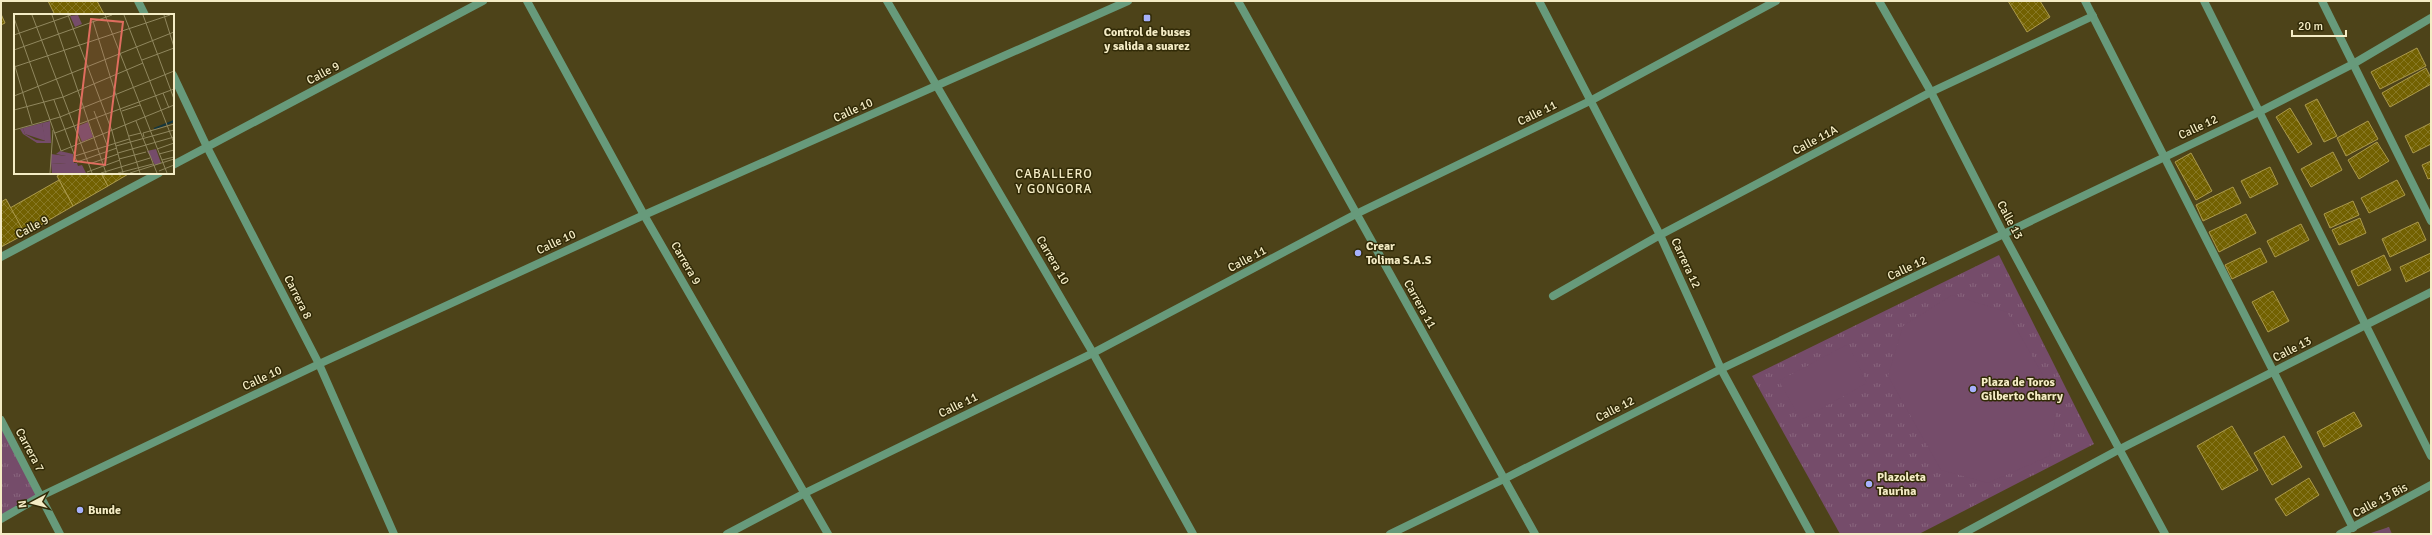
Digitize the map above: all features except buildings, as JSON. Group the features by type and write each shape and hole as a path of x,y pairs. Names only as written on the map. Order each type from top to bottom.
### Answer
{"street":[{"path":"138,1 144,14"},
{"name":"Calle 9","path":"174,164 483,1"},
{"name":"Carrera 9","path":"527,1 644,215 828,534"},
{"name":"Carrera 10","path":"887,1 1093,353 1193,534"},
{"name":"Calle 10","path":"1,519 41,496 319,364 644,215 1128,1"},
{"name":"Carrera 11","path":"1238,1 1535,534"},
{"name":"Carrera 12","path":"1538,1 1660,235 1721,369 1811,534"},
{"name":"Calle 11","path":"727,534 805,493 1093,353 1356,214 1590,101 1776,1"},
{"name":"Calle 13","path":"1880,1 1931,92 2004,235 2165,534"},
{"path":"2085,1 2353,528"},
{"path":"2204,1 2431,456"},
{"path":"2322,1 2431,221"},
{"name":"Calle 11A","path":"1553,296 1660,235 1931,92 2093,16"},
{"name":"Calle 12","path":"1390,534 1504,479 1721,369 2004,235 2164,156 2259,112 2353,64 2431,18"},
{"name":"Carrera 8","path":"174,77 207,147 319,364 394,534"},
{"name":"Calle 9","path":"1,257 157,174"},
{"name":"Calle 13","path":"1962,534 2120,449 2431,292"},
{"name":"Carrera 7","path":"1,420 60,534"},
{"name":"Calle 13 Bis","path":"2340,534 2431,486"}],"green space":[{"path":"1999,255 2094,444 1919,534 1840,534 1752,376"},
{"name":"Plaza de Toros Gilberto Charry","path":"1952,295 2007,312 2058,402 2049,456 1988,483 1941,470 1888,376 1903,326"},
{"path":"1848,344 1867,383 1801,420 1779,381"},
{"path":"1,420 41,496 1,519"},
{"path":"2389,527 2392,534 2368,534"}],"place":[{"name":"Control de buses y salida a suarez","path":"1147,18"},
{"name":"Crear Tolima S.A.S","path":"1358,253"},
{"name":"Plaza de Toros Gilberto Charry","path":"1973,389"},
{"name":"Plazoleta Taurina","path":"1869,484"},
{"name":"Bunde","path":"80,510"}],"district":[{"name":"CABALLERO Y GONGORA","path":"1054,180"}]}
